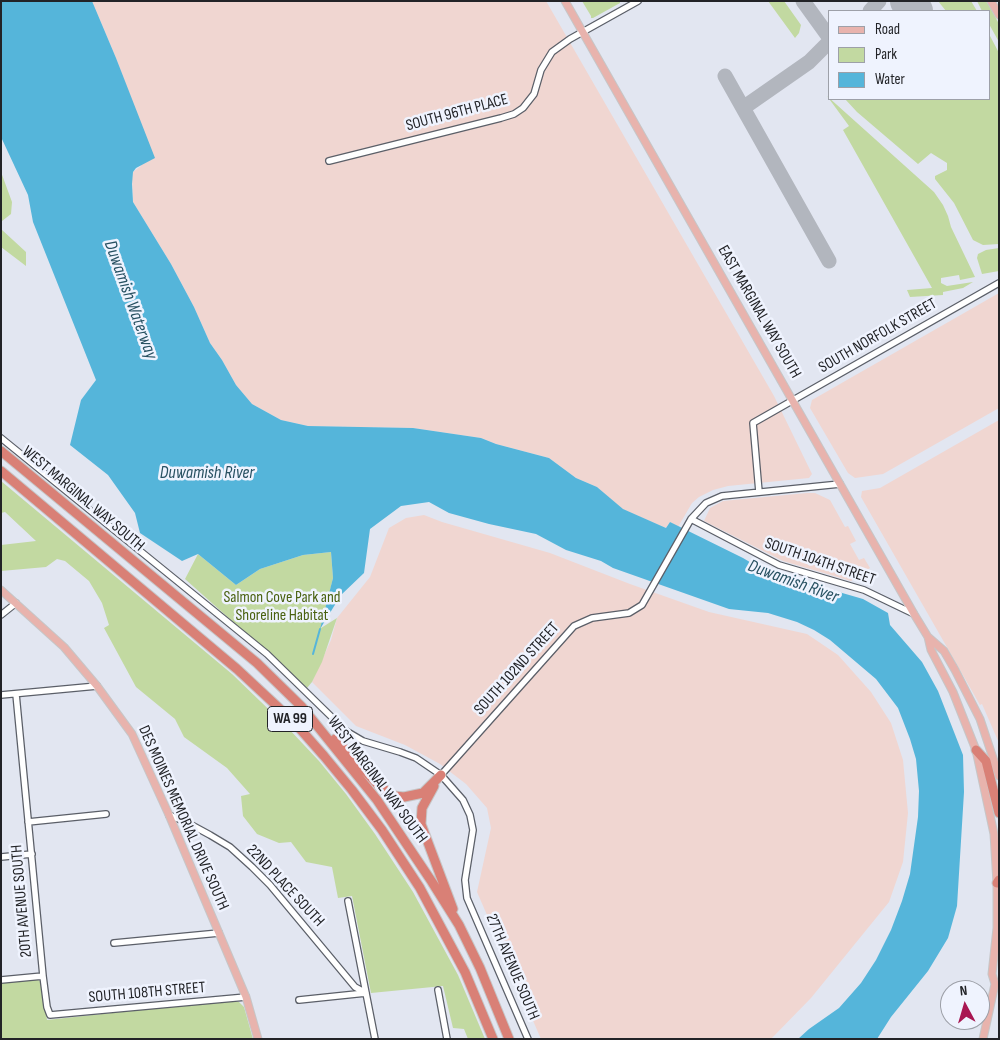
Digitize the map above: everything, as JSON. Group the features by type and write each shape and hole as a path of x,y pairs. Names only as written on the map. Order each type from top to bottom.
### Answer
{"highway":[{"name":"WEST MARGINAL WAY SOUTH","path":"1,451 257,663 302,707 377,800 410,846 458,925 480,968 509,1039"},
{"name":"WEST MARGINAL WAY SOUTH","path":"1,471 237,669 294,722 324,756 382,830 420,888 465,972 493,1039"},
{"path":"302,707 388,793 404,797 422,793 441,775"},
{"path":"976,750 986,761 999,813"},
{"path":"441,775 422,808 421,824 447,890 458,925"}],"main road":[{"name":"EAST MARGINAL WAY SOUTH","path":"565,1 914,614 928,637 944,651 968,693 980,719 999,776"},
{"path":"991,1 999,15"},
{"name":"DES MOINES MEMORIAL DRIVE SOUTH","path":"1,590 59,642 97,686 132,734 220,933 246,997 258,1039"},
{"name":"EAST MARGINAL WAY SOUTH","path":"928,637 931,650 953,692 976,750 994,834 998,882 997,928 992,974 997,982"},
{"path":"983,1039 992,994 997,982"}],"street":[{"name":"SOUTH 96TH PLACE","path":"329,161 514,114 523,108 534,94 541,70 548,57 558,47 638,1"},
{"name":"SOUTH NORFOLK STREET","path":"760,492 753,423 999,283"},
{"name":"27TH AVENUE SOUTH","path":"1,438 267,654 346,731 362,741 416,758 441,775 463,800 468,808 472,822 472,838 465,880 467,898 528,1039"},
{"name":"SOUTH 102ND STREET","path":"441,775 568,632 585,620 626,614 642,605 692,519 706,504 716,498 840,484"},
{"name":"SOUTH 104TH STREET","path":"692,519 779,565 854,586 914,614"},
{"path":"1,615 16,603"},
{"path":"1,695 97,686"},
{"name":"20TH AVENUE SOUTH","path":"16,694 43,976 47,1007 50,1014"},
{"path":"28,822 106,814"},
{"name":"22ND PLACE SOUTH","path":"169,815 186,822 230,847 270,885 356,987 366,993"},
{"path":"994,834 999,847"},
{"path":"1,857 32,854"},
{"path":"348,901 374,1037"},
{"path":"114,943 220,933"},
{"path":"1,980 43,976"},
{"path":"438,990 447,1039"},
{"path":"300,1000 366,993"},
{"name":"SOUTH 108TH STREET","path":"50,1014 246,997"}],"shaded area":[{"path":"92,1 546,1 774,396 812,474 809,478 728,486 713,490 692,503 678,527 670,522 666,528 622,509 597,487 576,478 549,458 496,444 481,438 413,428 308,426 281,420 252,404 236,385 210,343 194,307 171,264 133,202 133,172 141,166 130,96"},
{"path":"999,293 999,408 883,474 855,478 848,473 810,408 812,400"},
{"path":"999,420 999,743 982,704 980,705 861,497 862,491 880,488"},
{"path":"815,493 830,500 845,527 848,526 856,541 850,544 859,560 864,558 870,568 851,581 783,561 704,521 710,508 723,501"},
{"path":"424,515 442,522 550,553 709,612 807,634 838,655 871,692 891,723 903,760 908,813 903,862 889,902 811,998 771,1039 541,1039 477,892 491,828 487,808 466,784 440,764 405,745 356,726 312,682 331,640 337,618 370,577 389,528 406,518"}],"green space":[{"path":"582,1 620,1 620,3 591,18"},
{"path":"768,1 784,1 801,25 799,33 795,38"},
{"path":"938,1 971,1 976,10 945,10"},
{"path":"977,1 986,1 999,24 999,42 990,26 990,10 982,10"},
{"path":"990,36 999,53 999,244 983,245 973,240 954,203 935,179 935,176 947,170 947,163 931,153 918,164 857,112 846,100 990,100"},
{"path":"830,100 934,192 943,205 951,227 975,277 960,280 959,275 941,278 941,283 947,286 973,282 963,288 943,292 943,295 910,297 907,290 932,288 843,130 849,126"},
{"path":"1,172 12,202 11,214 1,224"},
{"path":"1,229 26,252 26,266 1,247"},
{"path":"999,248 999,271 982,274 977,258 978,254 986,250"},
{"path":"1,481 232,674 319,761 375,834 413,892 458,975 485,1039 468,1039 464,1029 453,1028 443,986 371,993 352,896 338,898 332,867 306,862 291,842 279,843 257,834 243,816 241,796 250,794 227,768 184,737 175,719 136,687 104,628 109,625 102,603 89,581 65,561 57,559 46,567 1,571 1,545 36,541 5,512 1,513"},
{"name":"Salmon Cove Park and Shoreline Habitat","path":"331,552 333,578 321,628 337,618 322,662 307,688 185,579 198,554 236,585 260,569 303,555"},
{"path":"37,979 42,983 47,1020 230,1000 239,1002 244,1007 253,1039 1,1039 1,983"}],"water":[{"name":"Duwamish River","path":"1,1 92,1 155,158 136,168 133,172 133,202 171,264 194,307 210,343 236,385 252,404 281,420 308,426 413,428 481,438 496,444 549,458 576,478 597,487 623,509 666,528 670,522 743,558 770,574 787,577 863,599 888,613 890,625 922,662 938,691 963,755 964,792 957,906 948,938 928,971 891,1017 877,1039 798,1039 839,1008 861,983 876,960 891,930 910,874 918,817 919,791 916,759 898,708 876,679 830,640 797,622 768,613 729,609 613,568 601,561 566,550 536,534 449,513 429,502 401,506 370,529 364,573 341,595 320,629 333,578 331,552 303,555 260,569 236,585 198,554 182,561 140,533 135,513 108,475 70,445 81,400 96,380 33,222 28,195 1,137"}],"waterway":[{"path":"313,654 320,629"}],"taxiway":[{"path":"803,1 828,36"},
{"path":"871,10 879,1"},
{"path":"743,108 809,62 828,43"},
{"path":"725,76 829,261"}],"runway":[{"path":"908,1 914,10"}],"water label":[{"name":"Duwamish Waterway","path":"130,300"}]}
